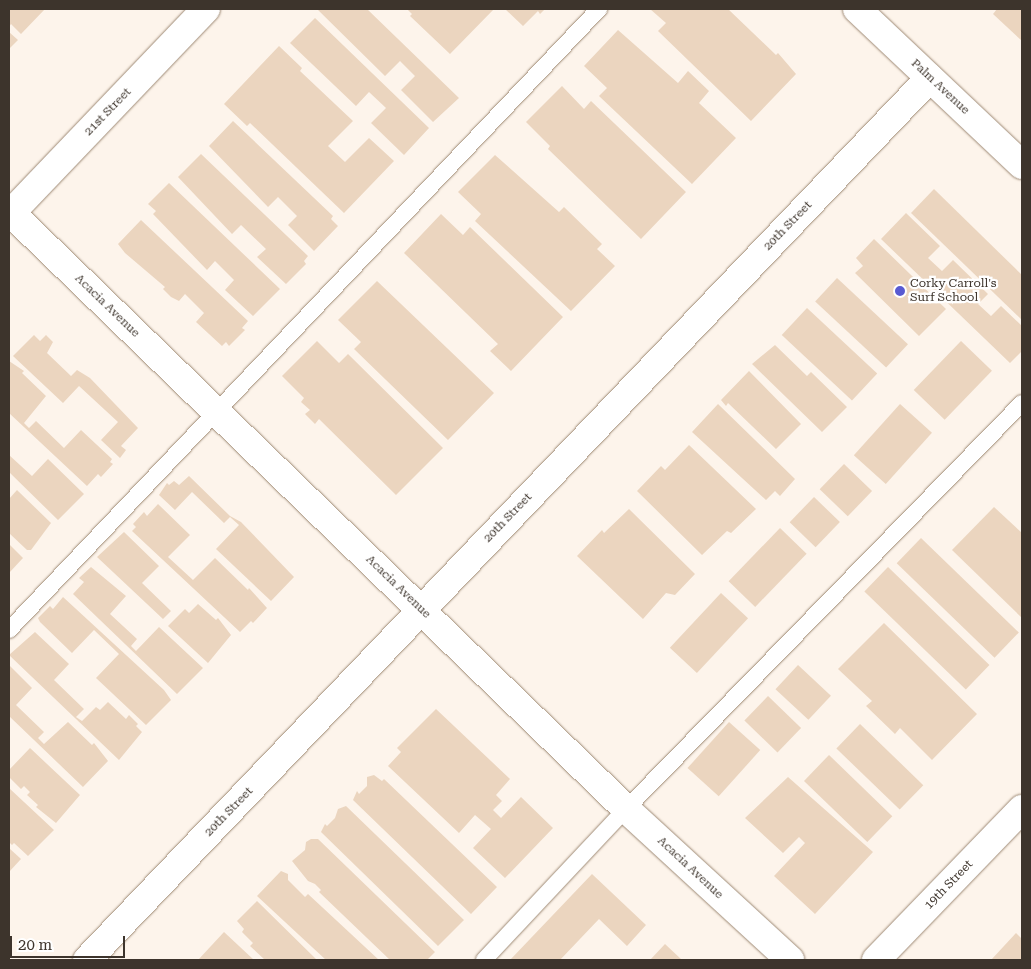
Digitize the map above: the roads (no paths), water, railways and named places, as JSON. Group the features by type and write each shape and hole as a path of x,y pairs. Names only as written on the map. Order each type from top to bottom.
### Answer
{"street":[{"name":"21st Street","path":"10,213 206,9"},
{"name":"Palm Avenue","path":"857,9 1022,165"},
{"name":"20th Street","path":"87,960 930,78"},
{"name":"Acacia Avenue","path":"10,213 626,809 790,960"},
{"name":"19th Street","path":"876,960 1022,809"}],"lane":[{"path":"9,630 599,9"},
{"path":"484,960 626,809 1022,403"}],"place":[{"name":"Corky Carroll's Surf School","path":"900,291"}]}
